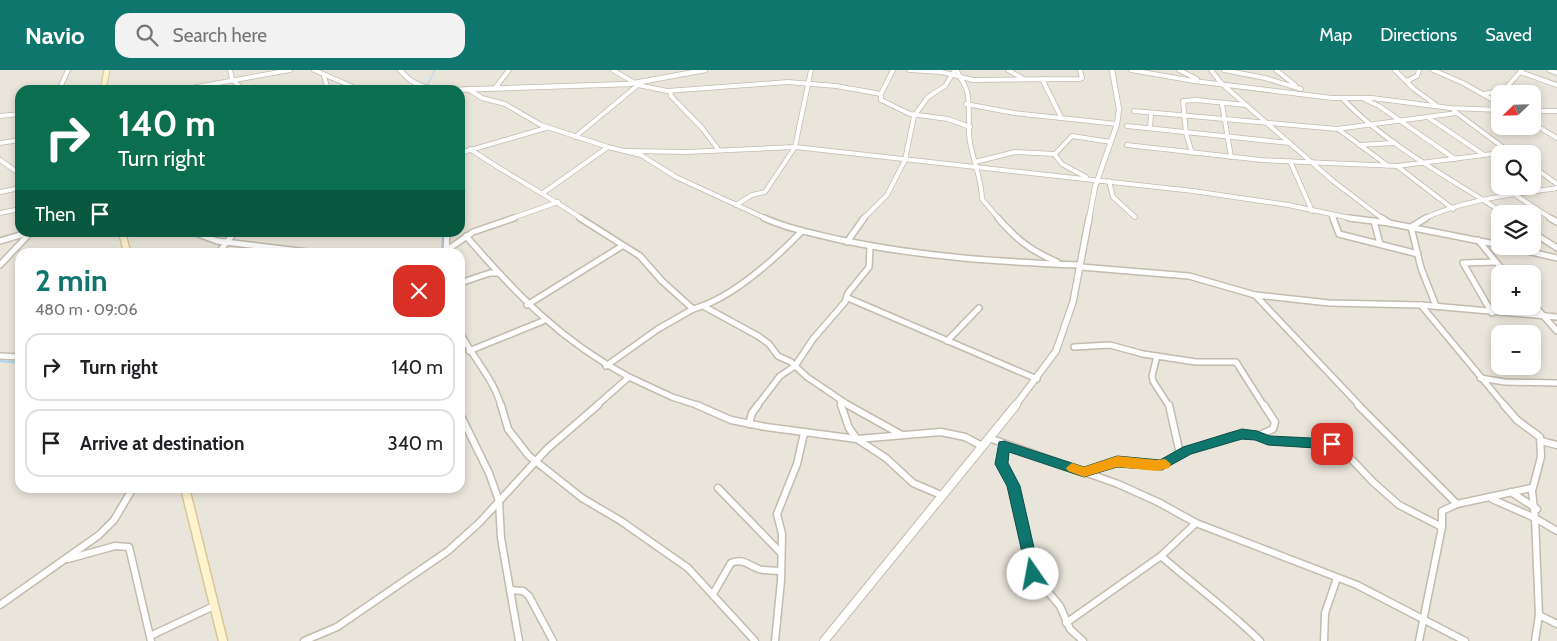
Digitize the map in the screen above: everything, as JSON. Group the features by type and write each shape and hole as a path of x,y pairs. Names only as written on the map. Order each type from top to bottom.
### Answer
{"main road":[{"path":"104,85 107,70"},
{"path":"186,493 223,641"}],"street":[{"path":"61,85 68,70"},
{"path":"230,70 232,79 239,85"},
{"path":"268,74 275,70"},
{"path":"204,85 290,70"},
{"path":"314,70 324,76 346,81 352,85"},
{"path":"400,70 415,85"},
{"path":"495,88 509,70"},
{"path":"613,70 637,84 670,91 776,83 808,83 881,94"},
{"path":"465,89 637,84 704,70"},
{"path":"736,205 752,195 765,192 795,146 810,70"},
{"path":"892,70 881,94 880,99 882,101 915,114 948,119 970,127"},
{"path":"908,70 952,74 973,80 1023,78 1080,79 1082,78 1080,70"},
{"path":"847,242 862,220 887,196 905,160 915,114 928,97 945,86 956,70 967,90 966,104 970,127 969,139 982,186 982,199 1008,230 1032,251 1058,263"},
{"path":"1008,70 1023,78"},
{"path":"824,641 1037,379 1056,351 1066,327 1081,266 1098,180 1118,124 1119,109 1112,70"},
{"path":"1131,70 1310,95 1381,99 1450,108 1491,110"},
{"path":"1179,70 1200,81"},
{"path":"1211,70 1246,105 1269,122 1373,212 1389,223"},
{"path":"1224,70 1279,82 1301,89"},
{"path":"1276,70 1310,95"},
{"path":"1395,70 1437,106"},
{"path":"1408,81 1417,76 1419,70"},
{"path":"1434,70 1491,98"},
{"path":"1549,70 1557,73"},
{"path":"1484,94 1504,90 1521,71 1557,85"},
{"path":"324,76 327,85"},
{"path":"1042,79 1061,117"},
{"path":"575,137 637,84"},
{"path":"468,89 482,98 505,104 533,122 547,128 646,158 667,172 736,205 802,231 870,248 998,262 1058,263 1189,276 1255,295 1328,303 1421,305 1491,313"},
{"path":"670,91 671,96 702,128 718,149"},
{"path":"1343,98 1353,111 1396,143 1428,162 1491,205"},
{"path":"1361,98 1378,106 1455,158"},
{"path":"1378,106 1381,99"},
{"path":"1192,153 1186,133 1182,103 1185,100 1246,105"},
{"path":"966,104 1014,113 1118,124"},
{"path":"1222,104 1231,158"},
{"path":"1450,108 1499,145"},
{"path":"1541,110 1556,111"},
{"path":"1134,111 1224,121 1269,122 1337,129 1457,113"},
{"path":"0,116 15,114"},
{"path":"1150,128 1151,114"},
{"path":"1429,118 1484,155"},
{"path":"1126,126 1291,143"},
{"path":"465,151 547,128"},
{"path":"1541,128 1557,138"},
{"path":"1337,129 1389,166"},
{"path":"976,164 1015,152 1054,154 1072,136 1111,142"},
{"path":"0,143 15,141"},
{"path":"1358,145 1396,143"},
{"path":"1127,145 1231,158 1389,166 1491,154"},
{"path":"626,151 795,146 905,160 976,164 1259,200 1332,215 1411,227 1444,236 1491,243"},
{"path":"543,193 608,147"},
{"path":"470,149 490,163 558,202 646,261 662,282 693,309"},
{"path":"646,158 653,150"},
{"path":"1054,154 1062,164 1088,178"},
{"path":"1,162 15,171"},
{"path":"1290,162 1312,211"},
{"path":"1397,166 1453,209"},
{"path":"1541,172 1557,184"},
{"path":"1109,181 1114,197 1135,217"},
{"path":"1541,190 1557,188"},
{"path":"0,192 15,189"},
{"path":"1411,227 1422,218 1483,200 1509,195"},
{"path":"1516,195 1557,222"},
{"path":"558,202 466,236 527,305 543,320 563,338 606,366 672,397 694,403 715,414 749,424 857,439 901,434 953,434 982,446"},
{"path":"0,213 15,210"},
{"path":"1373,212 1376,219 1373,222 1380,244"},
{"path":"1332,215 1340,234 1418,254"},
{"path":"1411,227 1436,306"},
{"path":"606,366 658,329 693,309 705,307 756,272 802,231"},
{"path":"0,241 15,236"},
{"path":"15,248 25,237"},
{"path":"210,237 226,242 284,248"},
{"path":"222,248 230,237"},
{"path":"450,248 465,237"},
{"path":"1541,238 1557,248"},
{"path":"1478,240 1498,265"},
{"path":"527,305 622,246"},
{"path":"0,265 15,248"},
{"path":"749,424 752,413 780,376 795,366 848,298 852,288 869,267 870,248"},
{"path":"1541,254 1557,258"},
{"path":"1491,311 1463,263 1495,262"},
{"path":"465,281 490,273 498,273"},
{"path":"1255,295 1338,384 1457,504"},
{"path":"848,298 1037,379"},
{"path":"1421,305 1517,420 1536,433 1541,441 1541,464 1532,488 1537,509 1535,518 1539,615 1535,641"},
{"path":"705,307 758,336 769,344 778,356 795,366 840,400 901,434"},
{"path":"947,340 979,308"},
{"path":"1541,313 1557,331"},
{"path":"1527,315 1557,317"},
{"path":"469,350 543,320"},
{"path":"465,342 498,394 508,429 535,462 582,498 621,521 688,568 754,641"},
{"path":"1074,347 1110,344 1157,356 1196,362 1231,361 1238,364 1275,422 1273,429 1257,436"},
{"path":"0,356 15,357"},
{"path":"1157,356 1152,376 1153,381 1168,401 1180,454"},
{"path":"304,641 337,627 448,551 480,522 560,437 629,377"},
{"path":"1480,378 1505,382 1557,383"},
{"path":"840,400 849,428 857,439 886,458 913,483 942,496"},
{"path":"465,424 489,473 499,501 502,538 519,641"},
{"path":"775,641 782,534 777,514 797,464 804,433"},
{"path":"1084,472 1117,462 1162,465 1180,454 1238,434 1257,436 1268,440 1337,445 1372,482 1399,505 1442,527"},
{"path":"989,438 1004,446 1084,472 1158,502 1196,523 1337,578 1422,617 1465,641"},
{"path":"1541,441 1557,445"},
{"path":"1004,446 1001,464 1013,486 1033,574 1060,606 1066,623 1072,632 1083,641"},
{"path":"718,488 780,553"},
{"path":"1419,641 1422,617 1442,527 1442,512 1457,504 1492,499 1511,492 1532,488"},
{"path":"1511,492 1537,509"},
{"path":"0,605 66,560 107,528 130,493"},
{"path":"1492,499 1535,518 1557,531"},
{"path":"1066,623 1160,556 1196,523"},
{"path":"66,560 114,546 128,547 150,638 214,606"},
{"path":"1160,556 1207,597 1227,609 1260,641"},
{"path":"713,594 731,563 736,561 743,560 761,570 780,571"},
{"path":"1324,641 1325,613 1337,578"},
{"path":"510,590 522,591 529,596 553,641"},
{"path":"1539,615 1557,624"}],"shaded area":[{"path":"0,70 1557,70 1557,641 0,641"}],"waterway":[{"path":"428,85 435,70"},
{"path":"442,248 443,237"},
{"path":"0,361 15,362"}],"slow traffic":[{"path":"1072,468 1084,472 1117,462 1157,466 1165,464"}],"route":[{"path":"1033,574 1022,516 1013,486 1001,464 1004,446 1084,472 1117,462 1162,465 1187,451 1238,434 1247,434 1280,442 1332,444"}]}
